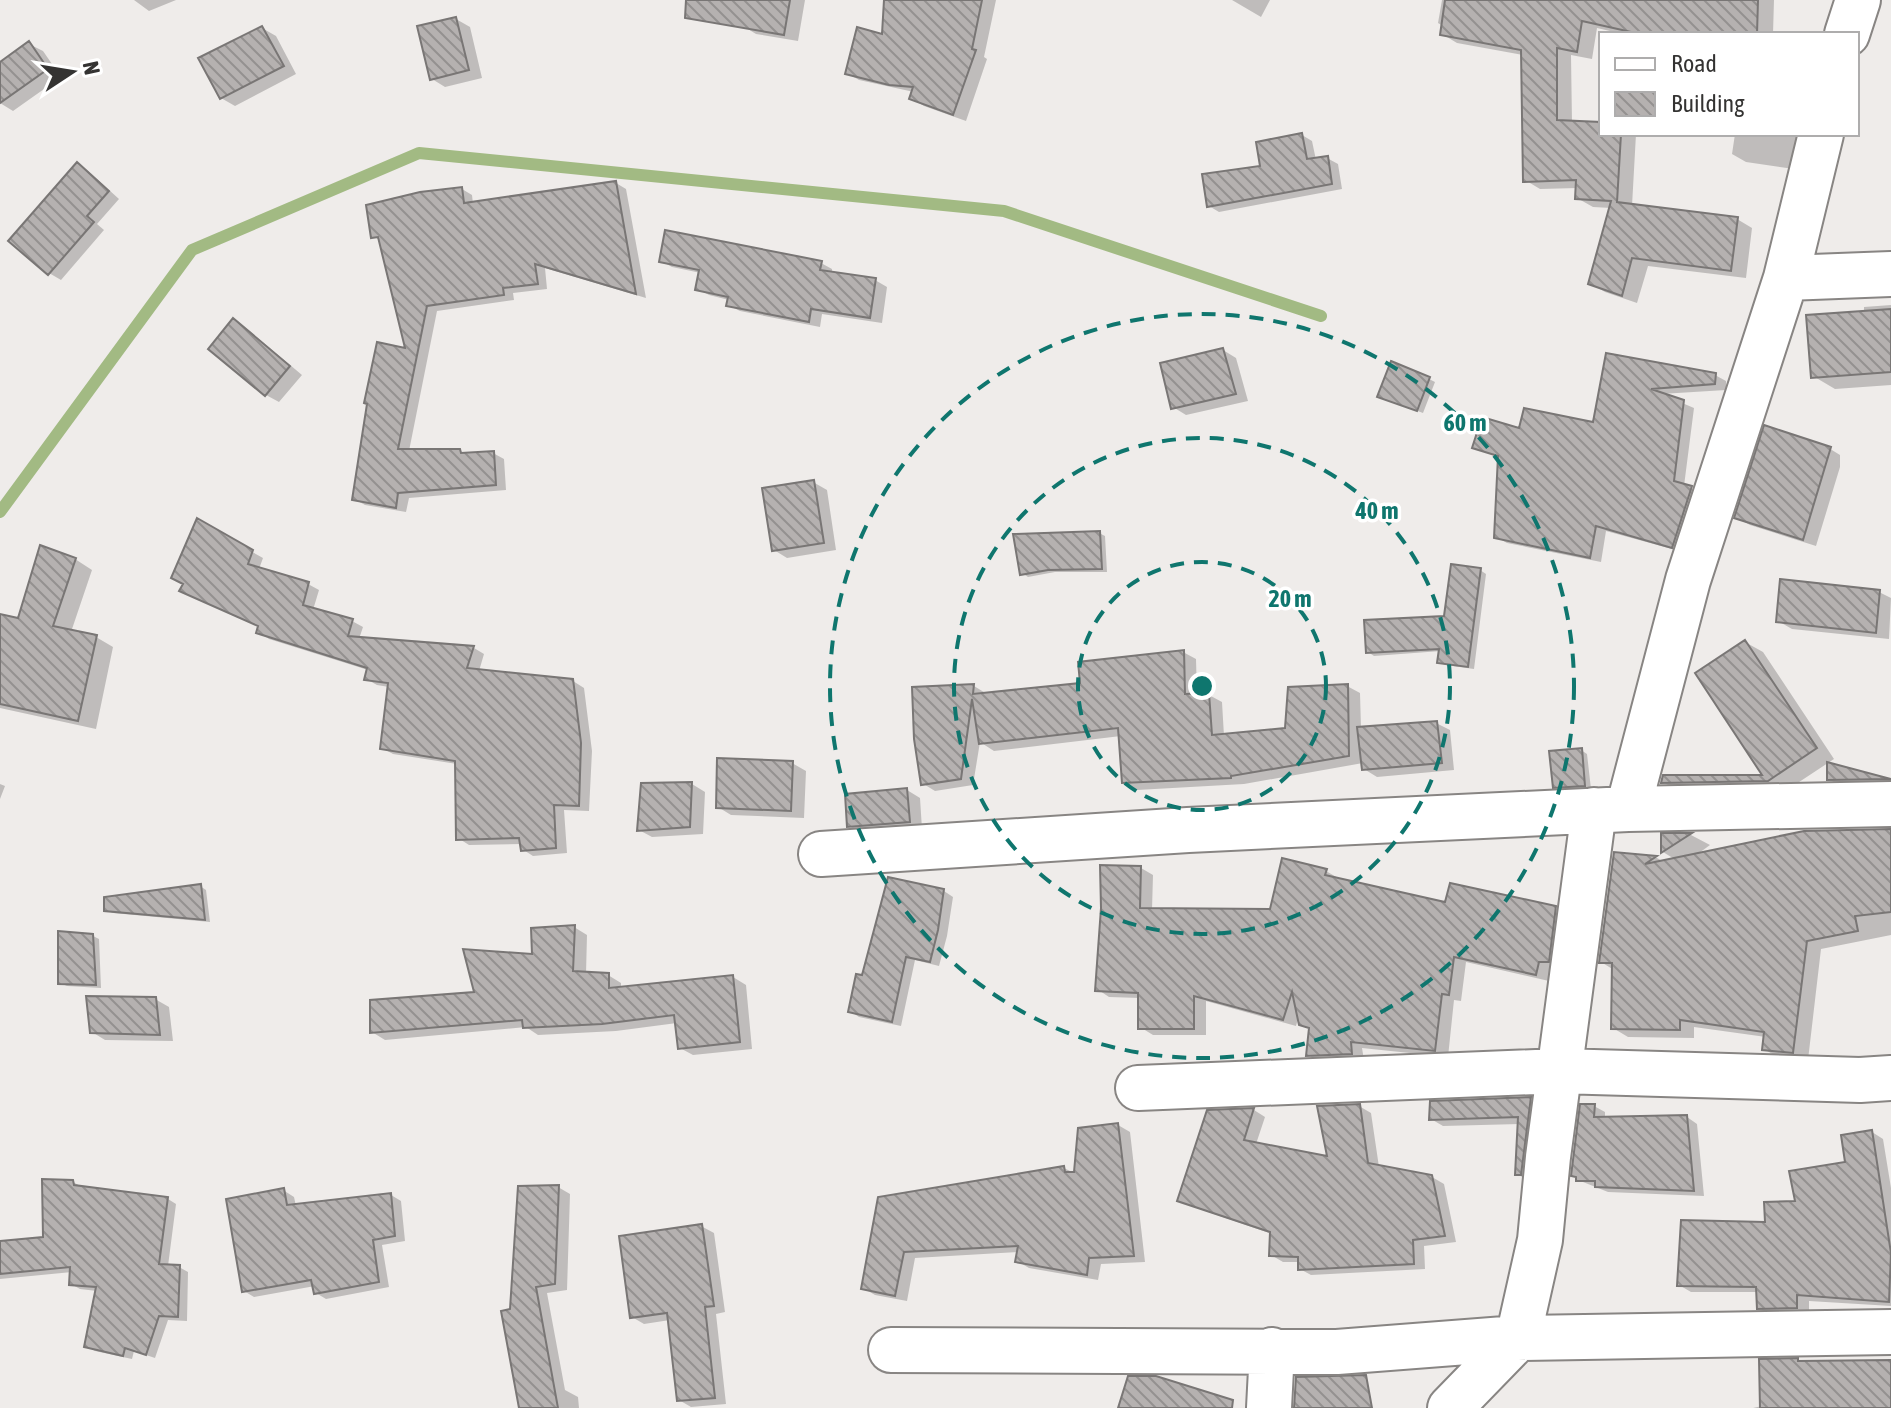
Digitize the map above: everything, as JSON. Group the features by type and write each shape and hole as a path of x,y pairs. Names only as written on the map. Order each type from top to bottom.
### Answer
{"street":[{"path":"1848,32 1858,0"},
{"path":"1450,1408 1518,1338 1540,1240 1559,1071 1611,810 1786,278 1821,136"},
{"path":"1786,278 1891,274"},
{"path":"821,854 1188,830 1611,810 1891,804"},
{"path":"1138,1088 1559,1071 1860,1080 1891,1078"},
{"path":"891,1350 1337,1352 1518,1338 1891,1332"},
{"path":"1269,1408 1272,1350"}],"building":[{"path":"686,0 790,0 784,35 685,18"},
{"path":"884,0 982,0 972,49 976,50 953,115 909,99 913,87 889,85 845,74 857,27 882,34"},
{"path":"1445,0 1758,0 1757,32 1631,32 1582,21 1577,52 1557,48 1557,120 1599,122 1599,136 1621,136 1617,202 1738,217 1731,271 1632,258 1622,296 1588,284 1611,201 1575,199 1576,180 1523,182 1521,50 1440,35"},
{"path":"456,17 469,70 430,80 417,26"},
{"path":"262,26 284,66 220,99 198,58"},
{"path":"29,41 48,69 0,103 0,62"},
{"path":"1302,133 1307,159 1328,156 1332,184 1207,207 1202,174 1260,166 1256,142"},
{"path":"77,162 109,191 87,216 94,222 48,275 8,241"},
{"path":"616,181 636,294 535,264 538,284 503,288 504,295 427,306 398,449 460,449 461,453 494,451 496,485 398,493 396,508 352,500 367,404 364,403 377,342 405,348 378,237 371,238 366,205 420,192 462,187 464,203"},
{"path":"665,230 822,261 820,270 876,278 870,318 811,309 809,322 726,306 728,297 695,290 699,270 659,262"},
{"path":"1891,309 1891,372 1811,378 1806,315"},
{"path":"233,318 290,366 265,396 208,349"},
{"path":"1223,348 1236,394 1171,409 1160,363"},
{"path":"1606,353 1716,373 1715,384 1651,389 1684,400 1674,481 1692,486 1672,548 1596,526 1590,558 1494,538 1498,456 1472,448 1482,417 1519,428 1524,408 1593,422"},
{"path":"1391,361 1430,377 1417,411 1377,397"},
{"path":"1764,425 1831,447 1803,540 1734,518"},
{"path":"814,480 824,543 772,551 762,488"},
{"path":"197,518 253,550 248,564 309,582 303,605 353,619 348,636 474,646 467,668 573,679 581,743 579,806 554,805 556,848 521,851 519,838 456,840 455,761 380,749 388,683 364,680 367,668 256,633 258,626 179,591 183,584 171,578"},
{"path":"1100,531 1102,569 1048,570 1020,575 1013,534"},
{"path":"40,545 76,558 53,626 97,635 78,721 0,704 0,614 18,618"},
{"path":"1451,564 1481,568 1468,667 1437,663 1439,649 1366,653 1364,620 1444,616"},
{"path":"1780,579 1880,590 1876,633 1776,622"},
{"path":"1745,640 1817,748 1768,781 1661,783 1663,775 1762,775 1695,673"},
{"path":"1184,650 1185,694 1209,693 1212,735 1285,728 1288,687 1348,684 1349,756 1231,778 1122,783 1118,728 979,744 972,699 961,779 921,785 914,739 912,687 974,684 973,694 1080,683 1078,662"},
{"path":"1437,721 1442,763 1362,770 1357,727"},
{"path":"1582,748 1585,786 1553,788 1549,751"},
{"path":"717,758 793,761 791,811 716,808"},
{"path":"1827,762 1891,779 1827,780"},
{"path":"692,782 690,827 637,831 641,783"},
{"path":"907,788 910,822 847,827 845,794"},
{"path":"1891,829 1891,912 1855,916 1858,931 1807,941 1793,1053 1762,1050 1764,1032 1680,1020 1680,1030 1611,1029 1612,963 1599,963 1614,852 1657,856 1645,864 1804,831"},
{"path":"1661,833 1692,833 1661,853"},
{"path":"1282,858 1327,869 1325,875 1445,902 1450,883 1556,906 1549,962 1539,962 1536,975 1454,957 1449,995 1442,994 1435,1051 1351,1042 1352,1054 1306,1056 1309,1028 1299,1025 1292,992 1283,1020 1194,996 1194,1029 1138,1029 1138,993 1095,991 1101,908 1100,865 1141,866 1140,908 1270,909"},
{"path":"888,877 944,889 930,962 906,957 892,1022 848,1012 856,974 862,975"},
{"path":"201,884 205,920 104,911 104,897"},
{"path":"575,925 573,971 609,973 609,988 733,975 740,1042 678,1049 674,1015 602,1024 523,1028 522,1020 370,1033 370,1000 474,992 463,949 532,954 531,928"},
{"path":"58,931 93,934 96,985 58,984"},
{"path":"86,996 156,997 160,1035 90,1033"},
{"path":"1531,1097 1521,1175 1515,1175 1518,1117 1429,1120 1430,1101"},
{"path":"1360,1104 1368,1163 1432,1175 1445,1236 1413,1240 1414,1264 1298,1270 1298,1257 1269,1256 1270,1232 1177,1201 1207,1110 1254,1108 1244,1140 1327,1156 1317,1106"},
{"path":"1580,1104 1595,1104 1594,1117 1687,1115 1694,1191 1595,1187 1595,1181 1576,1181 1576,1177 1571,1176"},
{"path":"1118,1123 1134,1256 1089,1258 1087,1275 1015,1262 1018,1246 904,1252 895,1296 861,1289 878,1197 1064,1166 1065,1172 1074,1172 1078,1128"},
{"path":"1872,1130 1891,1253 1889,1302 1797,1295 1797,1308 1757,1309 1756,1287 1677,1286 1681,1220 1765,1222 1764,1202 1795,1201 1789,1171 1845,1162 1841,1135"},
{"path":"42,1179 73,1180 74,1185 168,1197 159,1264 180,1265 178,1317 159,1316 146,1355 125,1348 123,1356 84,1347 96,1287 69,1285 70,1267 0,1274 0,1241 43,1237"},
{"path":"559,1185 555,1284 536,1287 558,1408 519,1408 501,1311 510,1309 518,1186"},
{"path":"284,1188 287,1205 391,1193 395,1236 373,1240 379,1282 314,1294 311,1280 242,1292 226,1199"},
{"path":"702,1224 714,1306 705,1307 715,1398 677,1401 667,1313 630,1318 619,1236"},
{"path":"1798,1358 1798,1361 1891,1360 1891,1408 1760,1408 1759,1359"},
{"path":"1366,1375 1372,1408 1294,1408 1296,1377"},
{"path":"1128,1376 1156,1376 1233,1400 1232,1408 1118,1408"}],"waterway":[{"path":"0,512 192,250 419,153 1004,211 1321,316"}]}
